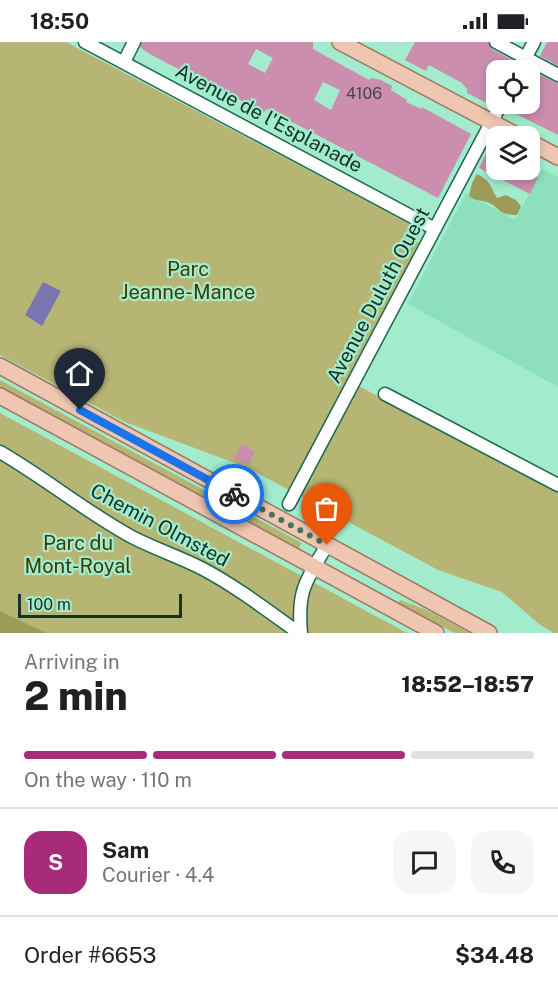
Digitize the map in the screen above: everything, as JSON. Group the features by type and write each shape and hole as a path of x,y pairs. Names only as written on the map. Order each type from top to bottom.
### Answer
{"main road":[{"path":"340,42 499,126"},
{"path":"540,147 558,157"},
{"path":"0,366 489,633"},
{"path":"0,396 436,633"}],"street":[{"name":"Avenue de l'Esplanade","path":"86,42 435,229"},
{"path":"124,62 134,42"},
{"path":"496,42 558,75"},
{"path":"525,58 534,42"},
{"name":"Avenue Duluth Ouest","path":"289,504 495,114"},
{"path":"385,394 558,485"},
{"name":"Chemin Olmsted","path":"0,452 36,473 91,513 133,538 203,569 237,589 300,633"},
{"path":"300,633 301,593 327,545"}],"shaded area":[{"path":"542,169 558,177 558,387 408,304 466,193 515,220 536,180 540,180"},
{"path":"477,174 487,181 497,198 506,195 516,200 521,206 517,215 506,214 487,202 475,200 469,196"},
{"path":"43,282 61,291 42,326 25,315"},
{"path":"0,611 44,632 45,633 0,633"}],"green space":[{"name":"Parc Jeanne-Mance","path":"0,42 66,42 410,224 409,226 418,231 417,242 419,243 347,380 558,490 558,633 539,624 502,592 438,570 248,468 125,422 0,355"},
{"path":"0,380 302,543 298,549 0,387"},
{"name":"Parc du Mont-Royal","path":"0,413 407,633 0,633"},
{"path":"400,600 427,610 470,633 454,633 399,603"}],"building":[{"path":"142,42 313,42 313,49 369,80 371,78 381,80 392,86 391,90 407,100 406,102 421,109 422,107 471,134 438,198 267,109 263,113 198,76 193,74 192,76 140,47","holes":["256,49 273,58 265,73 248,64","323,82 340,90 331,110 314,100"]},
{"path":"415,42 488,42 492,49 512,60 486,60 486,102 467,93 462,83 429,65 426,71 405,60"},
{"path":"547,42 558,42 558,66 540,56"},
{"path":"540,75 558,83 558,135 516,114 540,114"},
{"path":"486,154 486,172 479,168"},
{"path":"503,180 537,180 530,194"},
{"path":"242,444 255,452 248,465 234,458"}],"way so far":[{"path":"234,494 327,545"}],"route":[{"path":"80,410 234,494"}]}
